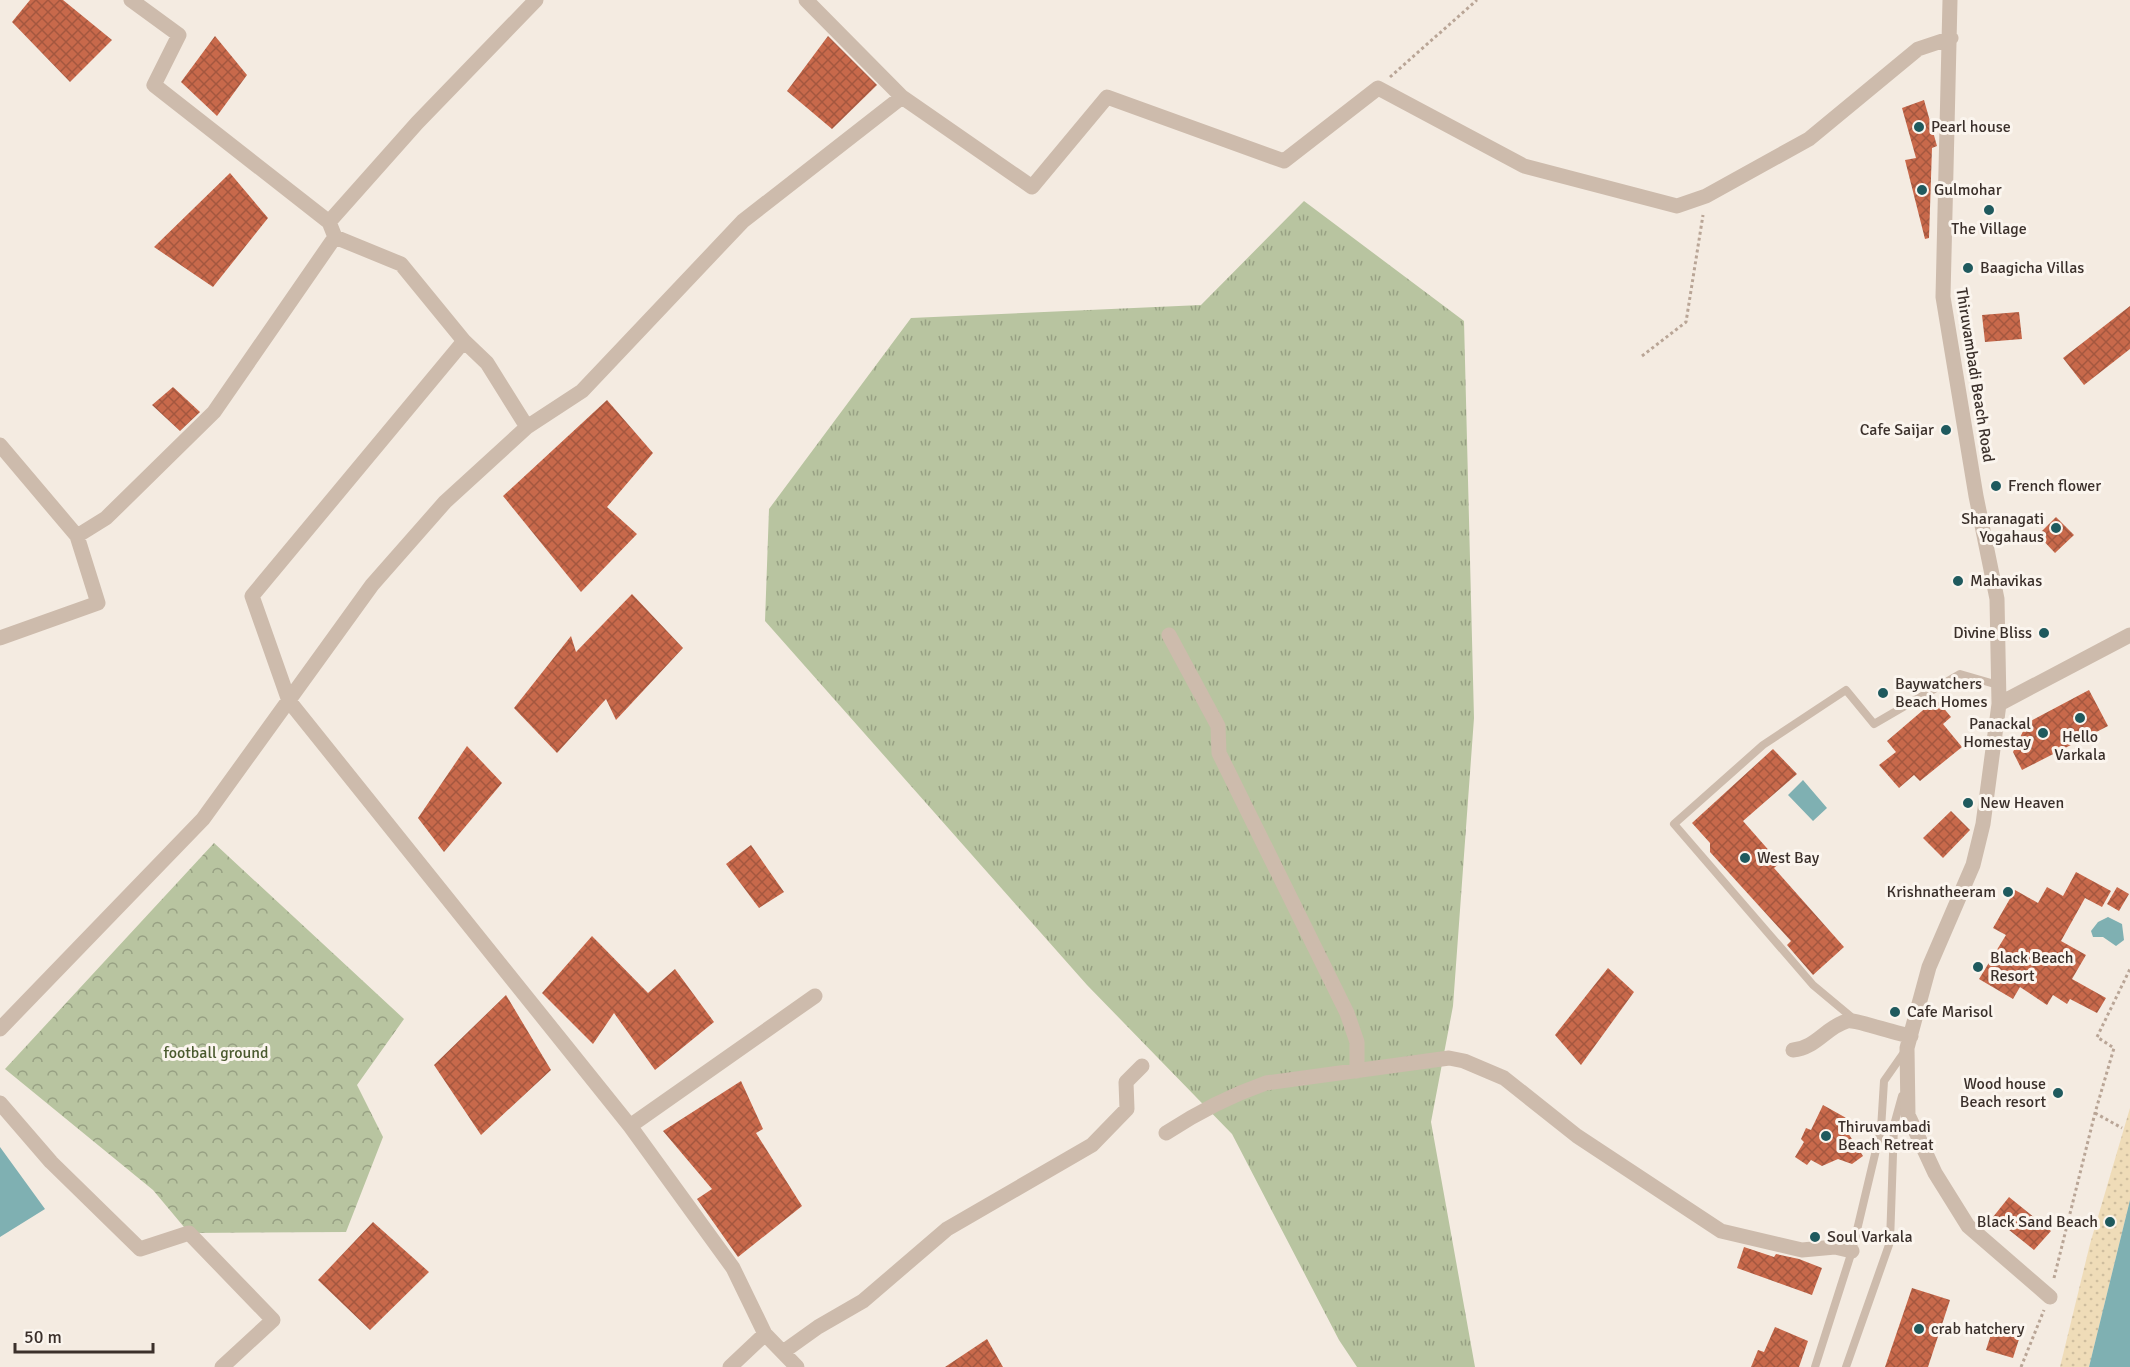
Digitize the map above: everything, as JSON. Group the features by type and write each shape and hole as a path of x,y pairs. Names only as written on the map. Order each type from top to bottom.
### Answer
{"street":[{"path":"131,0 179,36 154,85 329,222 335,237 401,264 464,341 487,363 527,427"},
{"path":"329,222 417,123 536,0"},
{"path":"806,0 902,97 1032,187 1107,97 1284,161 1378,88 1524,166 1677,206 1706,196 1809,139 1918,49 1951,38"},
{"name":"Thiruvambadi Beach Road","path":"1950,0 1951,38 1943,297 1976,496 1996,599 1999,704 1983,824 1972,865 1929,967 1909,1042 1908,1115 1935,1173 1968,1226 2050,1297"},
{"path":"0,1029 203,819 372,585 445,501 527,427 582,391 743,221 902,97"},
{"path":"78,536 106,518 214,412 335,237"},
{"path":"464,341 252,596 289,700 630,1126 733,1268 765,1334 797,1367"},
{"path":"0,445 78,536 98,603 0,638"},
{"path":"1169,635 1218,726 1219,753 1347,1013 1357,1042 1357,1071"},
{"path":"1999,704 2130,635"},
{"path":"630,1126 815,996"},
{"path":"1793,1050 1810,1045 1840,1024 1857,1021 1909,1042"},
{"path":"1166,1133 1197,1112 1237,1093 1266,1083 1449,1058 1464,1061 1504,1078 1577,1136 1721,1231 1802,1250 1835,1247 1852,1251"},
{"path":"783,1352 818,1327 862,1301 947,1229 1092,1145 1126,1109 1126,1082 1142,1066"},
{"path":"0,1103 51,1162 140,1249 189,1233 273,1320 222,1367"},
{"path":"730,1367 765,1334"}],"lane":[{"path":"1857,1021 1813,985 1674,824 1763,746 1846,690 1874,724 1960,674 1998,685"},
{"path":"1815,1367 1852,1251 1881,1129 1884,1082 1909,1042"},
{"path":"1846,1367 1890,1242 1894,1125 1901,1103 1909,1042"}],"path":[{"path":"1378,88 1477,0"},
{"path":"1642,356 1686,322 1706,196"},
{"path":"2021,1367 2050,1297 2095,1113 2114,1048 2097,1037 2130,969"},
{"path":"2095,1113 2122,1128"}],"green space":[{"path":"1304,201 1464,321 1474,718 1453,1006 1431,1122 1475,1367 1357,1367 1339,1340 1232,1134 1087,985 765,621 769,509 911,318 1201,305"},
{"name":"football ground","path":"214,843 404,1019 357,1085 383,1137 346,1232 189,1233 153,1190 5,1069"}],"sand":[{"name":"Black Sand Beach","path":"2130,1108 2130,1200 2089,1367 2060,1367 2090,1244"}],"water":[{"path":"1803,780 1827,808 1813,821 1788,795"},
{"path":"2108,917 2122,924 2124,940 2116,946 2103,937 2093,937 2091,931 2098,922"},
{"path":"0,1147 45,1209 0,1237"},
{"path":"2130,1200 2130,1367 2089,1367"}],"building":[{"path":"30,0 63,0 112,40 70,82 12,22"},
{"path":"215,36 247,75 217,116 181,82"},
{"path":"828,36 877,85 832,129 787,91"},
{"path":"1924,100 1937,146 1932,148 1929,238 1925,239 1905,160 1916,158 1902,108"},
{"path":"230,173 268,218 213,287 154,247"},
{"path":"2130,306 2130,349 2084,385 2063,358"},
{"path":"2019,312 2022,339 1985,342 1982,315"},
{"path":"173,387 200,412 180,431 152,405"},
{"path":"607,400 653,453 607,507 637,534 581,592 503,496"},
{"name":"Sharanagati Yogahaus","path":"2056,517 2074,535 2055,553 2038,535"},
{"path":"632,594 683,648 616,720 606,699 557,753 514,708 571,636 576,652"},
{"path":"2089,690 2108,726 2022,770 2013,752 2027,723"},
{"path":"1936,699 1951,717 1943,724 1962,747 1920,781 1914,775 1899,788 1879,765 1896,752 1887,741"},
{"path":"467,746 502,783 444,852 418,818"},
{"name":"West Bay","path":"1773,749 1797,774 1743,821 1780,863 1774,868 1844,947 1813,975 1787,945 1791,941 1710,852 1710,843 1692,823"},
{"path":"1951,811 1970,830 1943,858 1923,838"},
{"path":"751,845 784,892 759,908 726,864"},
{"path":"2076,872 2111,891 2102,907 2085,898 2061,941 2086,955 2072,979 2106,998 2097,1013 2070,999 2067,1004 2053,995 2047,1005 2020,987 2013,999 1979,979 2006,935 1993,928 2015,890 2038,903 2047,887 2063,896"},
{"path":"2117,887 2129,894 2119,911 2107,904"},
{"path":"592,936 648,993 675,969 714,1022 655,1070 614,1013 593,1044 542,993"},
{"path":"1608,968 1634,992 1581,1065 1555,1035"},
{"path":"506,995 551,1070 481,1135 434,1065"},
{"path":"741,1081 763,1129 756,1133 802,1206 738,1257 697,1199 712,1189 663,1131"},
{"name":"Thiruvambadi Beach Retreat","path":"1823,1105 1848,1119 1848,1133 1863,1156 1852,1164 1838,1159 1822,1166 1811,1160 1807,1165 1795,1157 1804,1142 1801,1139 1806,1128 1811,1130"},
{"path":"2009,1197 2051,1231 2034,1250 1993,1217"},
{"path":"373,1222 429,1272 370,1330 318,1280"},
{"path":"1744,1247 1774,1257 1776,1254 1799,1259 1822,1268 1812,1295 1737,1268"},
{"name":"crab hatchery","path":"1912,1288 1950,1300 1928,1367 1885,1367"},
{"path":"1775,1327 1808,1341 1799,1367 1751,1367 1758,1350 1764,1352"},
{"path":"1993,1328 2020,1336 2013,1358 1986,1350"},
{"path":"987,1339 1003,1367 945,1367"}],"place":[{"name":"Pearl house","path":"1919,127"},
{"name":"Gulmohar","path":"1922,190"},
{"name":"The Village","path":"1989,210"},
{"name":"Baagicha Villas","path":"1968,268"},
{"name":"Cafe Saijar","path":"1946,430"},
{"name":"French flower","path":"1996,486"},
{"name":"Sharanagati Yogahaus","path":"2056,528"},
{"name":"Mahavikas","path":"1958,581"},
{"name":"Divine Bliss","path":"2044,633"},
{"name":"Baywatchers Beach Homes","path":"1883,693"},
{"name":"Hello Varkala","path":"2080,718"},
{"name":"Panackal Homestay","path":"2043,733"},
{"name":"New Heaven","path":"1968,803"},
{"name":"West Bay","path":"1745,858"},
{"name":"Krishnatheeram","path":"2008,892"},
{"name":"Black Beach Resort","path":"1978,967"},
{"name":"Cafe Marisol","path":"1895,1012"},
{"name":"Wood house Beach resort","path":"2058,1093"},
{"name":"Thiruvambadi Beach Retreat","path":"1826,1136"},
{"name":"Black Sand Beach","path":"2110,1222"},
{"name":"Soul Varkala","path":"1815,1237"},
{"name":"crab hatchery","path":"1919,1329"}]}
